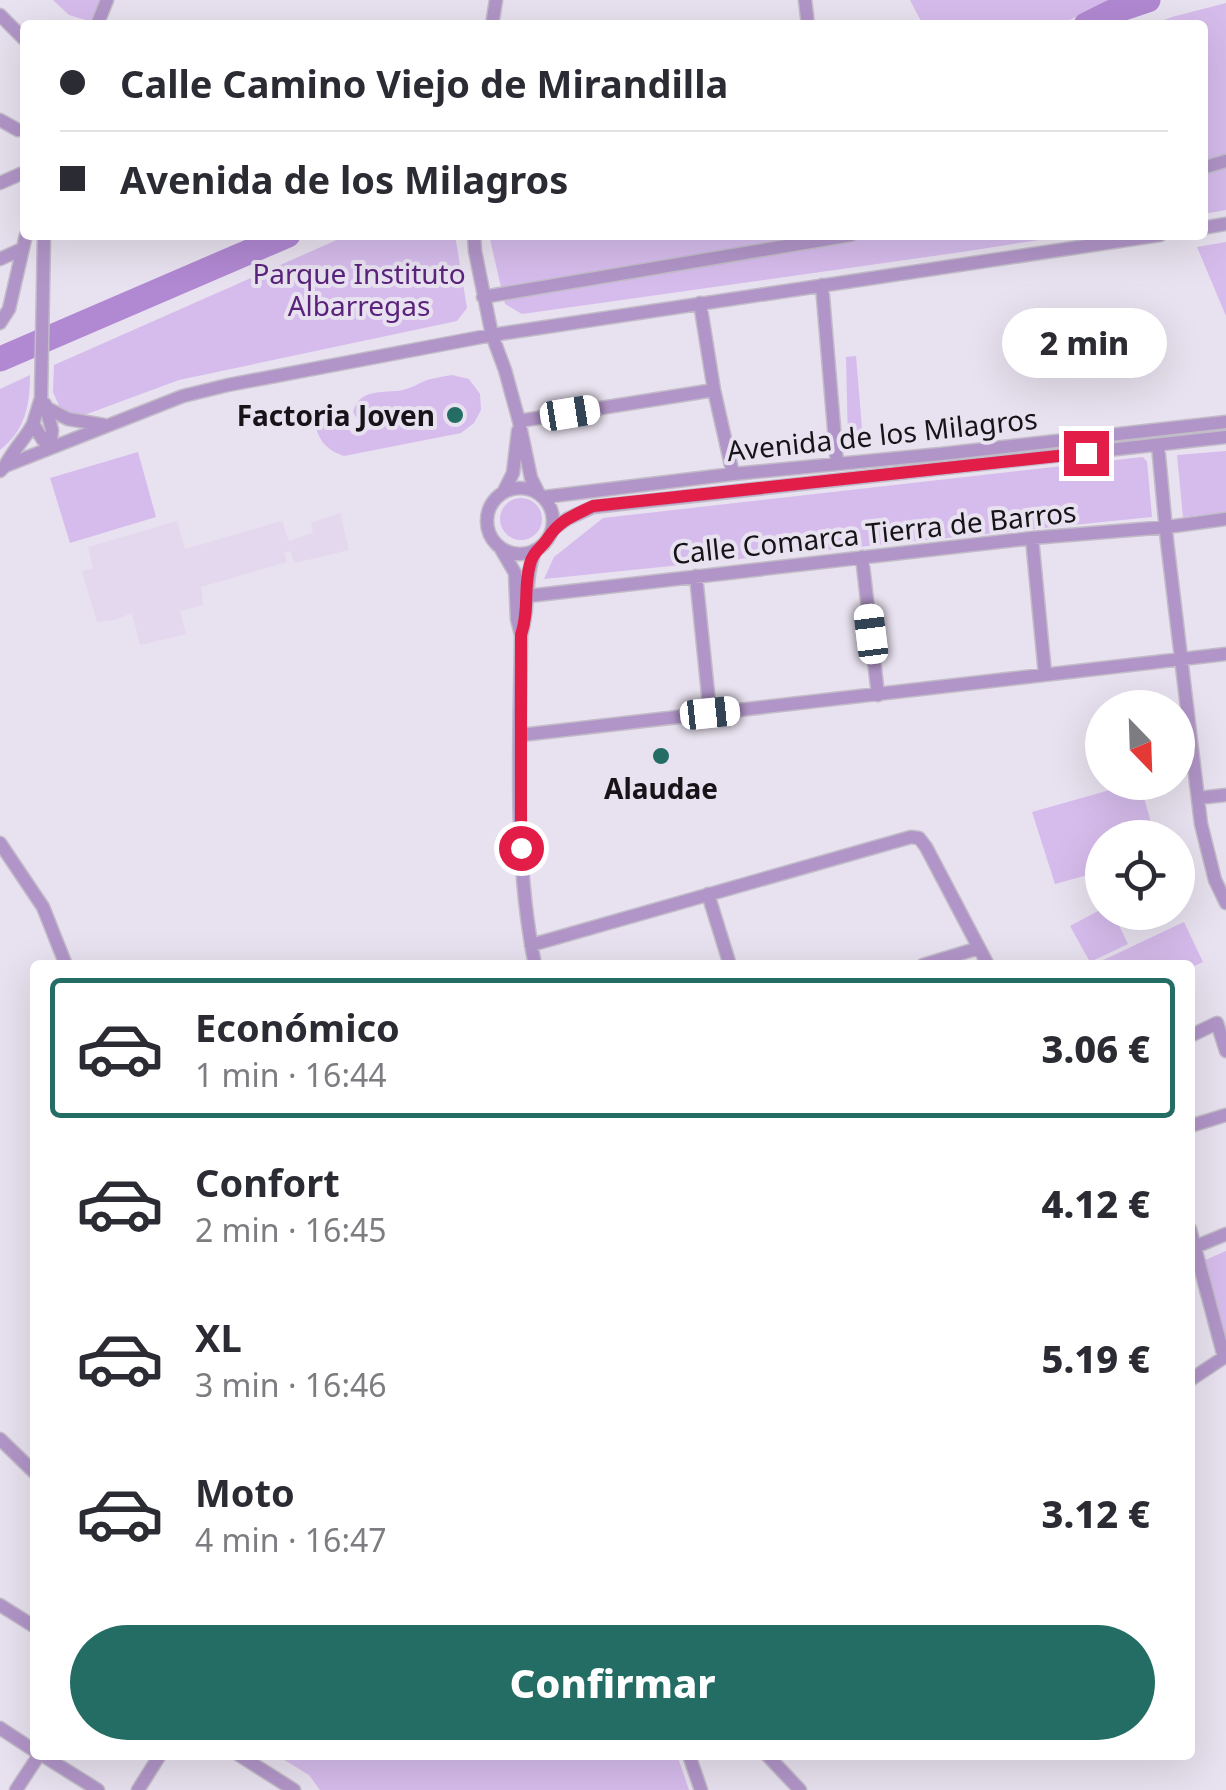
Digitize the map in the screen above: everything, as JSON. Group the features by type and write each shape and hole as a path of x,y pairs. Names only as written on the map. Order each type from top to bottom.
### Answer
{"street":[{"path":"0,15 20,35"},
{"path":"0,323 9,309 25,240"},
{"path":"44,240 44,403 52,430 50,448"},
{"path":"475,240 492,334 519,421 531,478 554,518 548,540 535,550 512,554 501,549"},
{"path":"484,296 822,240"},
{"path":"3,468 182,396 422,346 1126,240"},
{"path":"0,259 22,250"},
{"path":"822,285 838,464"},
{"path":"700,304 733,474"},
{"path":"519,421 714,390"},
{"path":"3,468 25,439 44,403"},
{"path":"44,403 68,419 106,426"},
{"path":"504,491 513,473 519,421"},
{"name":"Avenida de los Milagros","path":"541,494 1226,422"},
{"path":"34,424 50,448"},
{"name":"Avenida de los Milagros","path":"552,529 593,506 1226,437"},
{"path":"1158,445 1201,824 1215,880 1226,903"},
{"path":"534,960 522,881 521,635 515,573 493,541 486,520 488,508 504,491 516,487 541,494"},
{"name":"Calle Comarca Tierra de Barros","path":"528,596 1226,519"},
{"path":"1032,538 1045,674"},
{"path":"521,635 535,550"},
{"path":"862,557 878,694"},
{"path":"696,576 710,713"},
{"path":"521,734 1226,654"},
{"path":"1198,798 1226,796"},
{"path":"531,945 900,840 919,838 985,960"},
{"path":"0,843 43,907 64,960"},
{"path":"708,894 728,960"},
{"path":"939,960 979,948"},
{"path":"1195,1034 1217,1023 1226,1051"},
{"path":"1195,1124 1226,1115"},
{"path":"1195,1247 1226,1234"},
{"path":"1195,1255 1225,1357 1195,1377"},
{"path":"0,1439 30,1467"},
{"path":"1,1624 5,1608 30,1624"},
{"path":"0,1728 30,1749"},
{"path":"16,1790 34,1760"},
{"path":"48,1760 98,1790"},
{"path":"138,1790 157,1760"},
{"path":"246,1760 294,1790"},
{"path":"691,1760 701,1790"},
{"path":"772,1760 800,1790"}],"shaded area":[{"path":"340,513 349,550 295,563 290,551 284,553 287,562 201,587 203,605 180,611 186,634 140,645 132,613 97,622 82,571 93,568 88,547 177,521 185,549 282,521 289,541 313,533 311,523"}],"green space":[{"path":"53,0 102,0 93,20 69,15"},
{"path":"910,0 1112,0 1070,20 920,20"},
{"path":"1226,3 1226,210 1208,213 1208,20 1164,20"},
{"name":"Parque Instituto Albarregas","path":"337,240 456,240 467,308 457,321 179,380 79,417 62,413 53,392 54,365"},
{"path":"490,240 1039,240 522,314 505,304"},
{"path":"1226,242 1226,316 1197,247"},
{"path":"856,356 863,441 848,443 846,357"},
{"path":"30,375 24,417 0,450 0,389"},
{"name":"Factoria Joven","path":"452,375 469,379 480,394 481,410 474,423 461,433 344,456 327,447 318,434 314,421 332,416 336,408 352,434 377,428 403,415 427,423 432,415 417,407 401,410 369,426 359,422 353,412 367,395 403,390"},
{"path":"1226,451 1226,512 1183,517 1177,455"},
{"path":"138,452 156,517 70,543 50,478"},
{"path":"1143,457 1147,462 1152,517 544,579 554,557 603,518"},
{"path":"521,498 536,504 542,519 536,534 521,540 506,534 500,519 506,504"},
{"path":"1085,797 1145,800 1150,820 1085,820 1085,876 1055,884 1032,812"},
{"path":"1085,918 1085,930 1121,930 1128,944 1089,960 1070,926"},
{"path":"1167,930 1188,930 1203,962 1195,966 1195,960 1103,960"},
{"path":"1226,1251 1226,1335 1225,1335 1203,1261"},
{"path":"284,1760 679,1760 689,1790 320,1790 309,1775"}],"waterway":[{"path":"1096,20 1148,0"},
{"path":"0,359 276,240"}],"place":[{"name":"Factoria Joven","path":"455,415"},
{"name":"Alaudae","path":"661,756"}],"route":[{"path":"521,848 521,635 527,616 530,564 535,550 548,540 552,529 593,506 1086,453"}]}
